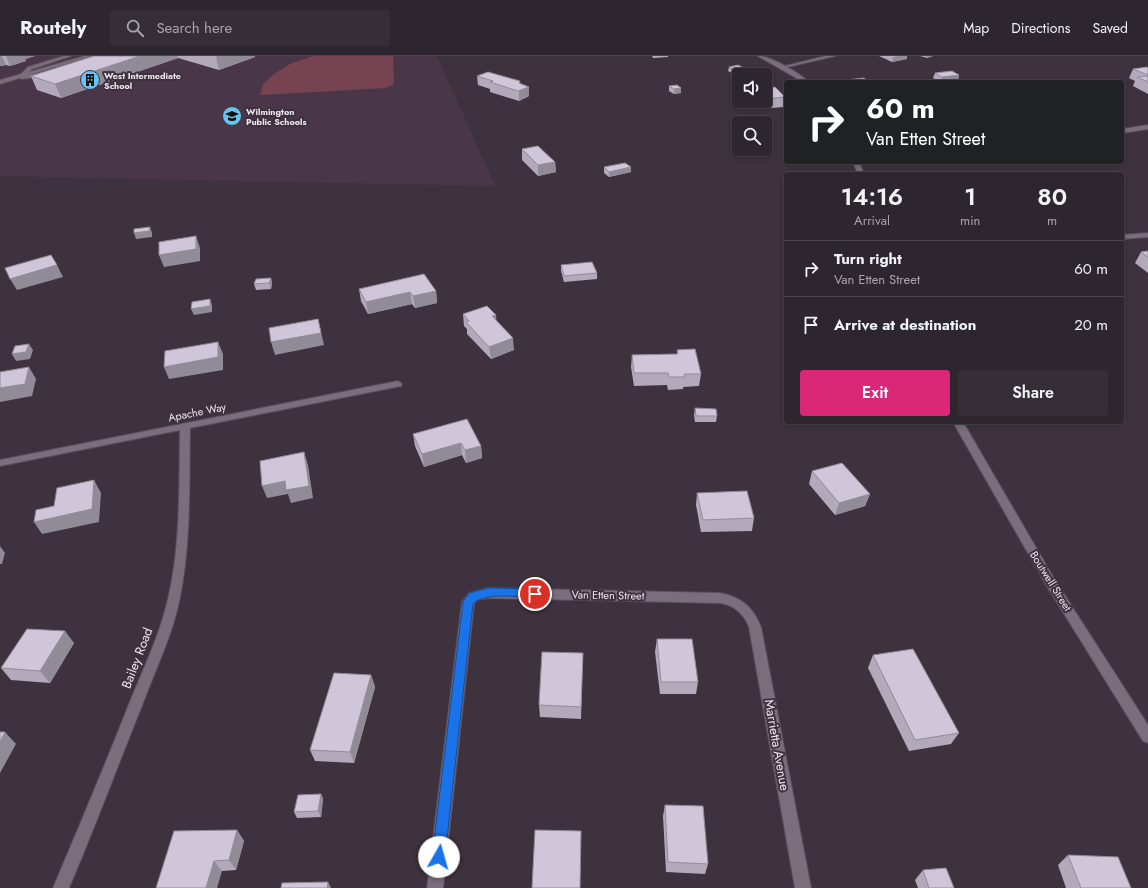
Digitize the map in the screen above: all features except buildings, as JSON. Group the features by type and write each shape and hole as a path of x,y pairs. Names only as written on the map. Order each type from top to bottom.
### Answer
{"street":[{"path":"21,77 30,68 69,56"},
{"path":"0,82 90,56"},
{"path":"760,56 783,67 803,80"},
{"path":"783,67 833,56"},
{"path":"67,69 95,60"},
{"path":"21,77 51,74"},
{"path":"1124,131 1148,127"},
{"path":"1124,237 1148,235"},
{"name":"Apache Way","path":"0,463 398,384"},
{"name":"Boutwell Street","path":"959,424 1049,580 1101,659 1148,737"},
{"name":"Bailey Road","path":"61,888 82,840 150,669 166,623 177,584 182,546 185,426"},
{"name":"Van Etten Street","path":"435,888 467,607 468,602 473,596 488,592 720,598 732,600 742,607"},
{"name":"Marrietta Avenue","path":"742,607 751,617 756,627 803,888"}],"shaded area":[{"name":"Wilmington Public Schools","path":"0,56 437,56 495,186 0,176"},
{"path":"313,56 393,56 394,84 386,88 260,95 263,84 274,74 290,64"}],"place":[{"name":"West Intermediate School","path":"90,80"},
{"name":"Wilmington Public Schools","path":"232,116"}],"route":[{"path":"439,857 468,602 473,596 488,592 535,594"}]}
